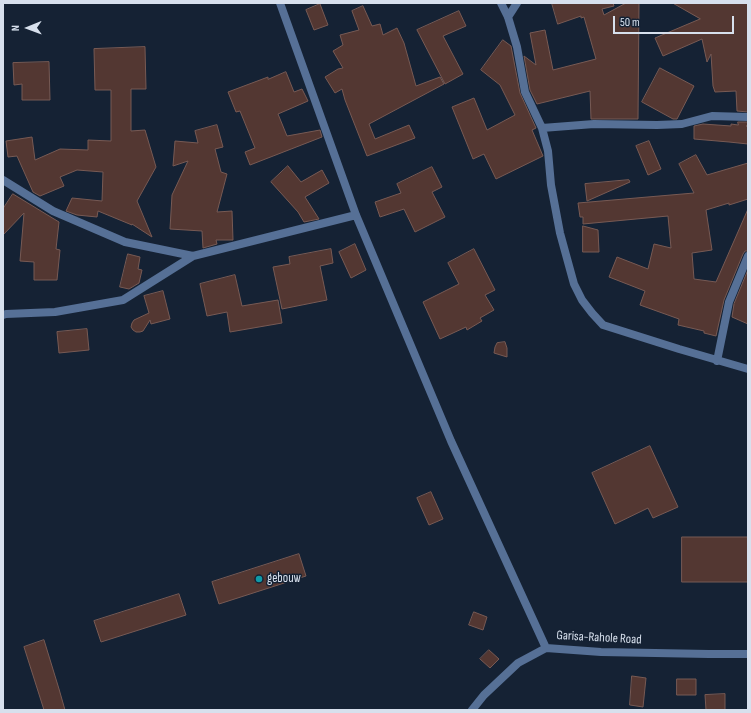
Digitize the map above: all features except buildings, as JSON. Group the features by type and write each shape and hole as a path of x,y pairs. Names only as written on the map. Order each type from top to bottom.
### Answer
{"street":[{"path":"280,3 356,215 451,441 546,648"},
{"path":"501,3 508,17 517,47 526,92 542,128 548,151 551,185 560,233 574,284 582,300 603,325 717,361 748,369"},
{"path":"508,17 517,3"},
{"path":"542,128 594,124 682,124 712,116 748,117"},
{"path":"3,180 53,211 125,242 193,256"},
{"path":"3,315 55,312 123,300 193,256 356,215"},
{"path":"717,361 729,302 748,256"},
{"name":"Garisa-Rahole Road","path":"472,710 484,695 518,663 546,648 601,652 748,654"}],"place":[{"name":"gebouw","path":"259,579"}]}
